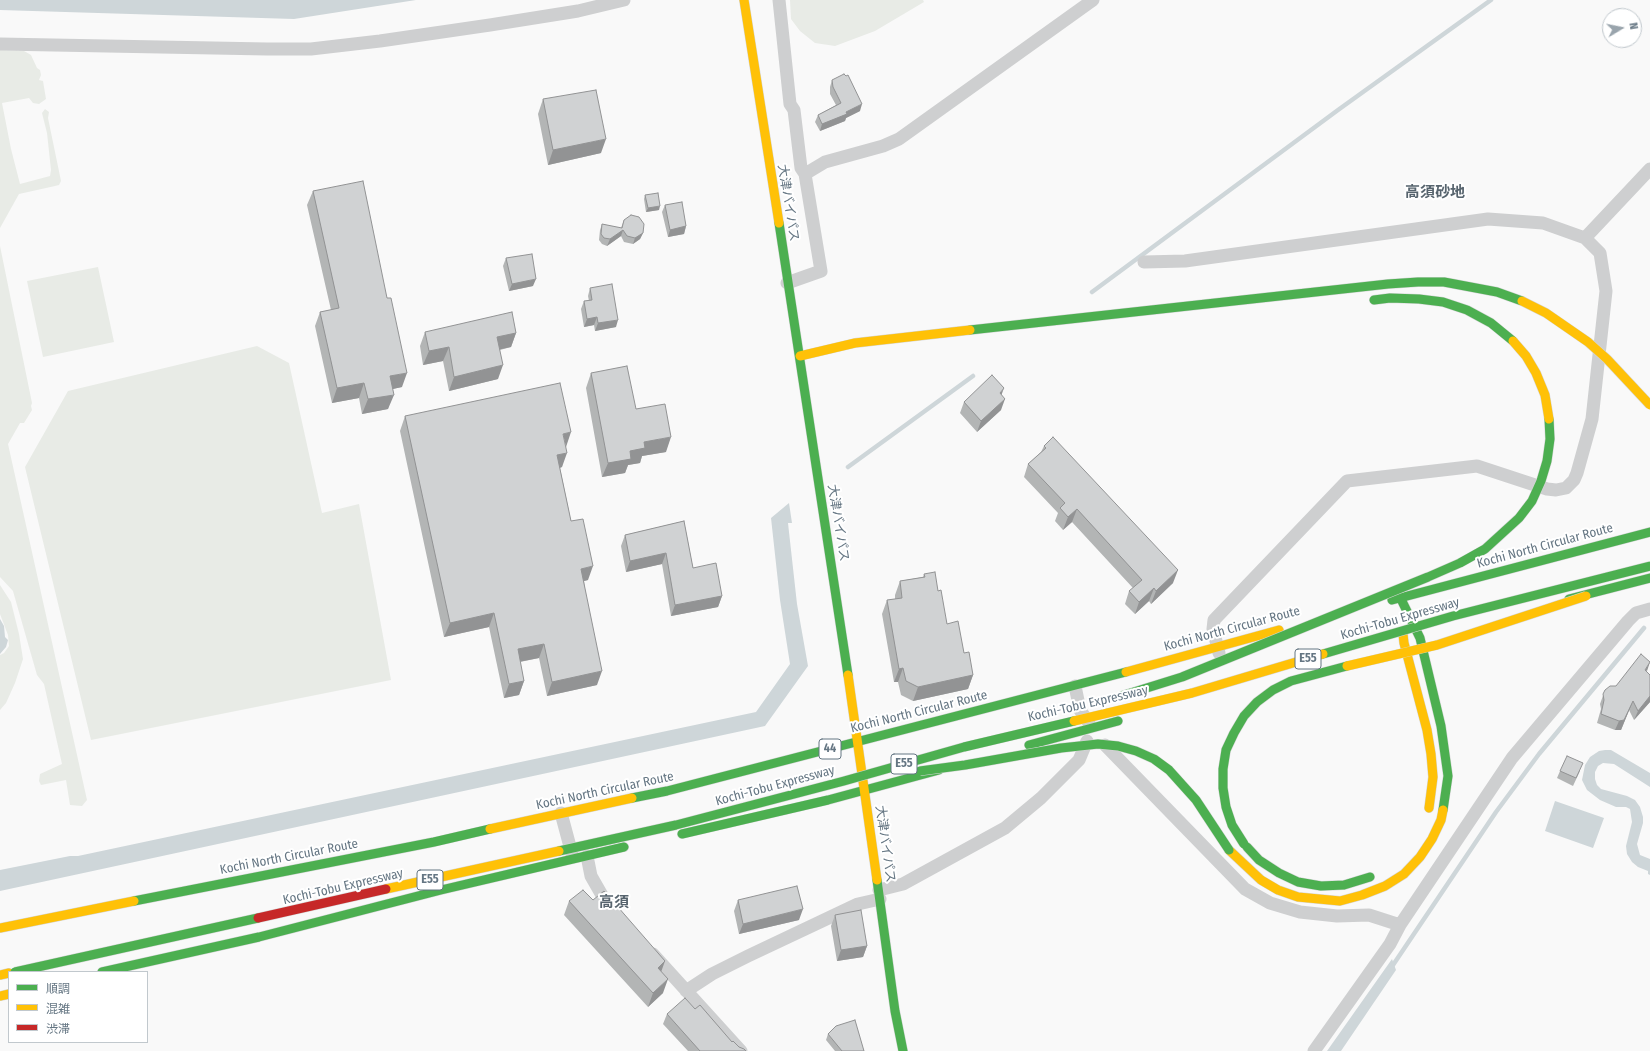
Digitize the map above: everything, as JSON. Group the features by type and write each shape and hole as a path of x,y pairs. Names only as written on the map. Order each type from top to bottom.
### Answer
{"main road":[{"name":"大津バイパス","path":"744,0 787,282 800,356 865,790 895,1011 903,1051"},
{"path":"800,356 855,343 1388,284 1444,282 1497,292 1522,301 1546,313 1588,342 1607,359 1650,405"},
{"path":"1114,698 1182,677 1428,577 1472,556 1485,548 1503,534 1532,501 1541,481 1547,461 1550,440 1549,417 1542,388 1526,356 1513,341 1491,323 1467,310 1443,302 1418,299 1390,298 1363,301"},
{"path":"800,356 838,356"},
{"name":"Kochi North Circular Route","path":"0,928 434,842 667,791 1075,686 1400,597 1650,532"},
{"name":"Kochi-Tobu Expressway","path":"19,971 676,825 844,782 964,747 1192,693 1453,616 1650,566"},
{"path":"1458,628 1650,576"},
{"path":"1378,873 1365,879 1344,885 1321,886 1298,882 1278,873 1259,860 1244,844 1232,825 1226,807 1223,788 1226,750 1244,716 1257,702 1273,690 1310,674 1437,645 1650,576"},
{"path":"844,782 965,765 1061,748 1098,744 1118,746 1136,751 1154,759 1169,770 1196,800 1229,850 1261,880 1278,890 1298,897 1318,900 1340,901 1362,895 1384,886 1404,874 1420,857 1432,839 1441,820 1446,799 1448,776 1441,726 1424,638 1400,597"},
{"path":"1400,597 1404,643 1427,730 1431,754 1433,777 1431,801 1427,816"},
{"path":"672,836 865,790 1230,689 1424,638"},
{"path":"964,747 1092,706"},
{"path":"106,971 259,937 441,890 634,845"}],"street":[{"path":"0,44 311,49 380,41 490,25 578,10 624,0"},
{"path":"779,0 790,104 794,110 801,168 805,174 822,271 787,282"},
{"path":"805,174 825,162 883,146 899,139 1093,0"},
{"path":"1585,238 1650,169"},
{"path":"1144,262 1185,262 1488,219 1543,223 1585,238 1600,254 1606,291 1592,419 1574,480 1566,488 1556,490 1547,489 1477,466 1347,481 1214,620 1213,629 1230,689"},
{"path":"1314,1051 1390,944 1400,926 1512,758 1628,621 1636,613 1650,609"},
{"path":"1075,686 1080,710 1104,744 1245,889 1270,903 1300,912 1337,916 1369,915 1400,926"},
{"path":"686,991 712,974 817,923 903,884 1005,828 1041,798 1079,760 1092,728"},
{"path":"561,813 573,859"},
{"path":"587,856 591,876 603,897 619,915"},
{"path":"645,945 741,1051"}],"shaded area":[{"path":"0,0 416,0 294,19 0,10"},
{"path":"790,0 923,0 924,2 875,31 835,46 815,43 800,31 791,19"},
{"path":"0,50 24,51 31,55 37,68 40,70 41,75 39,80 43,81 46,99 39,104 33,103 29,98 2,103 20,184 50,176 51,170 47,133 42,113 45,109 49,112 48,118 61,181 59,185 19,194 0,228"},
{"path":"0,246 32,403 32,410 24,423 20,423 8,444 87,800 82,806 70,805 66,780 41,785 39,781 40,774 62,764 44,684 37,675 13,591 0,577"},
{"path":"98,267 114,342 43,357 27,281"},
{"path":"257,346 289,363 322,513 359,504 391,680 91,740 25,467 68,391"},
{"path":"789,503 792,523 788,523 797,604 808,666 765,726 0,891 0,870 70,856 78,856 756,712 790,664 780,600 771,518"},
{"path":"0,585 11,602 19,634 23,659 6,703 0,710 0,655 4,653 9,646 8,635 0,614"},
{"path":"0,619 4,626 5,637 8,640 6,647 0,654"},
{"path":"1611,750 1650,773 1650,787 1614,764 1603,763 1598,766 1595,772 1597,785 1601,789 1627,796 1635,800 1640,807 1643,823 1637,844 1640,855 1650,859 1650,875 1648,874 1648,871 1638,867 1632,862 1627,854 1626,846 1632,822 1630,809 1626,807 1616,807 1600,800 1587,790 1582,780 1585,765 1590,757 1599,751"},
{"path":"1555,801 1604,818 1593,848 1545,831"},
{"path":"1392,959 1396,970 1341,1051 1327,1051"}],"building":[{"path":"844,74 846,76 848,75 862,104 846,112 847,114 822,124 818,115 841,103 833,87 832,80"},
{"path":"596,90 606,139 553,150 543,99"},
{"path":"363,181 387,298 391,298 407,373 390,376 394,395 368,399 364,383 337,388 320,312 339,308 313,191"},
{"path":"658,193 660,206 648,208 645,195"},
{"path":"682,202 686,226 670,230 665,205"},
{"path":"631,215 639,217 644,224 643,233 635,238 627,236 623,230 610,239 604,238 601,234 602,224 622,228 624,220"},
{"path":"532,254 536,279 512,284 506,258"},
{"path":"612,284 618,320 598,323 597,317 587,319 584,301 592,300 590,288"},
{"path":"512,312 516,333 497,337 503,365 454,377 449,347 429,351 425,332"},
{"path":"627,366 636,409 665,404 671,437 644,442 645,448 630,451 631,459 608,463 591,373"},
{"path":"992,375 1004,388 1000,393 1005,399 981,421 964,402"},
{"path":"560,383 571,432 563,434 567,453 557,455 571,521 583,519 593,566 581,569 602,671 552,682 544,644 518,649 524,681 509,684 494,613 450,623 405,416"},
{"path":"1053,437 1178,570 1156,591 1154,588 1139,602 1129,591 1142,580 1077,509 1068,517 1060,508 1065,503 1028,464 1046,448 1044,446"},
{"path":"684,521 693,568 716,563 722,596 675,605 666,553 630,561 625,535"},
{"path":"935,572 938,591 941,590 947,624 958,621 964,653 969,652 973,675 918,687 906,681 903,668 899,669 887,600 902,598 900,581 925,577 924,574"},
{"path":"1641,654 1650,662 1645,670 1650,675 1650,696 1638,711 1633,701 1624,720 1619,721 1601,714 1604,700 1603,694 1605,690 1610,686 1616,686"},
{"path":"1567,756 1583,763 1576,778 1560,771"},
{"path":"797,886 803,909 743,924 738,900"},
{"path":"583,890 593,900 604,891 665,961 658,968 668,979 653,993 569,901"},
{"path":"861,910 867,946 841,950 835,915"},
{"path":"685,998 695,1009 700,1005 732,1042 733,1041 746,1051 700,1051 667,1014"},
{"path":"855,1020 864,1051 842,1051 828,1034 836,1026"}],"waterway":[{"path":"1092,292 1338,110 1491,0"},
{"path":"848,467 973,376"},
{"path":"1391,968 1496,812 1539,754 1644,628"}],"traffic: fast":[{"path":"779,223 848,675"},
{"path":"970,330 1388,284 1418,282 1444,282 1497,292 1522,301"},
{"path":"1374,300 1390,298 1443,302 1467,310 1491,323 1513,341"},
{"path":"1121,696 1182,677 1428,577 1460,563 1485,549 1519,518 1532,501 1541,481 1547,461 1550,439 1549,419"},
{"path":"1392,600 1650,532"},
{"path":"1323,654 1453,616 1650,566"},
{"path":"1569,599 1650,578"},
{"path":"1400,597 1420,638 1441,726 1448,776 1443,810"},
{"path":"1244,844 1232,825 1226,807 1223,788 1223,769 1226,750 1234,733 1244,716 1257,702 1273,690 1291,681 1347,666"},
{"path":"632,798 667,791 1126,672"},
{"path":"559,851 676,825 844,781 964,747 1074,721"},
{"path":"1029,745 1118,721"},
{"path":"920,771 965,765 1061,748 1098,744 1118,746 1136,751 1154,759 1169,770 1196,800 1229,850"},
{"path":"682,834 828,800 939,770"},
{"path":"134,901 434,842 490,829"},
{"path":"106,971 259,937 441,890 624,847"},
{"path":"1247,847 1259,860 1279,873 1298,882 1321,886 1344,885 1370,877"},
{"path":"877,880 895,1011 903,1051"},
{"path":"20,971 258,918"}],"traffic: slow":[{"path":"744,0 779,223"},
{"path":"1522,301 1546,313 1588,342 1607,359 1650,405"},
{"path":"800,356 855,343 970,330"},
{"path":"1513,341 1526,356 1536,373 1545,395 1549,419"},
{"path":"1347,666 1437,645 1586,596"},
{"path":"1126,672 1279,630"},
{"path":"1403,634 1404,643 1427,730 1431,754 1433,777 1429,808"},
{"path":"1074,721 1192,693 1323,654"},
{"path":"848,675 877,880"},
{"path":"490,829 632,798"},
{"path":"1229,850 1261,880 1278,890 1298,897 1340,901 1362,895 1385,886 1404,874 1420,857 1432,839 1441,820 1443,810"},
{"path":"386,889 559,851"},
{"path":"0,928 134,901"},
{"path":"0,975 8,973"},
{"path":"0,996 8,994"}],"traffic: jam":[{"path":"258,918 386,889"}],"district":[{"name":"高須砂地","path":"1435,193"},
{"name":"高須","path":"614,903"}]}
